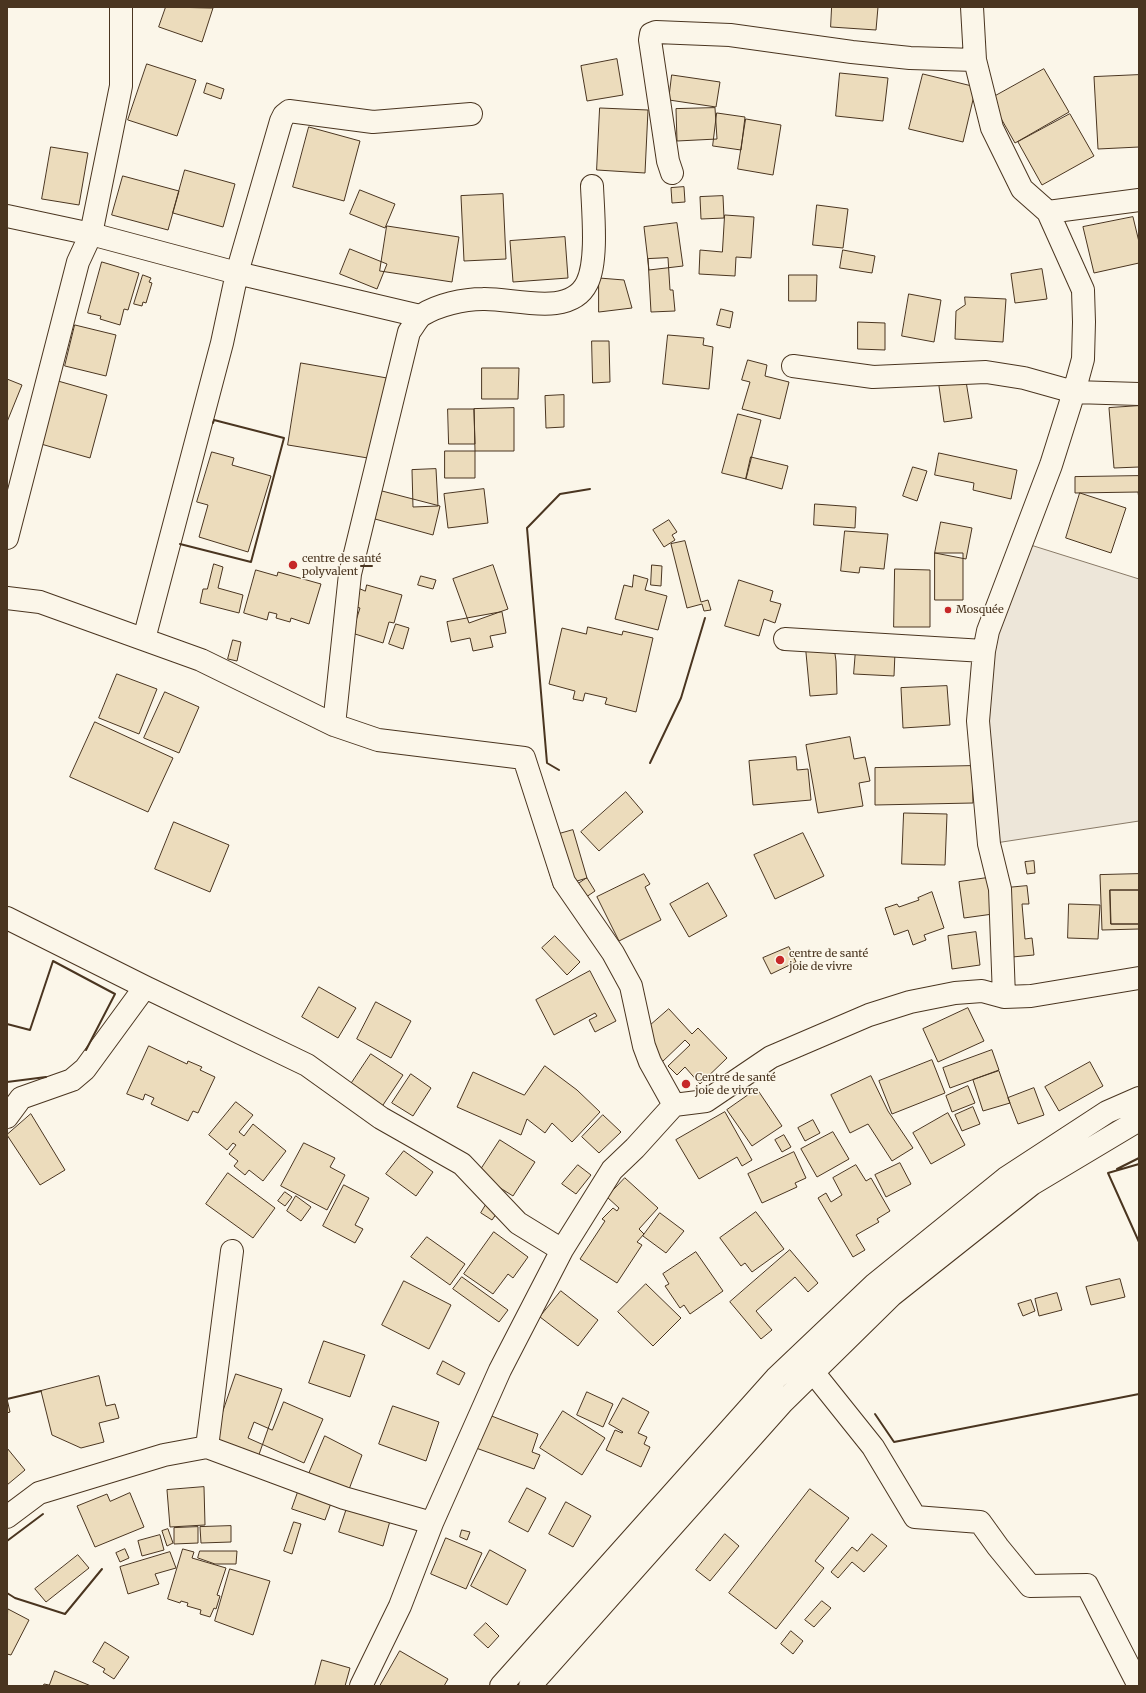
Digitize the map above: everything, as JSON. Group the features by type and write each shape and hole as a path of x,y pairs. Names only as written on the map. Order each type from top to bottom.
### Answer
{"street":[{"path":"7,538 78,262 91,234 121,86 121,7"},
{"path":"972,7 974,60 992,128 1022,189 1048,212 1083,290 1083,359 1074,392 1051,465 988,631 984,651 978,721 989,844 1000,889 1004,997"},
{"path":"672,173 668,161 650,40 651,34 656,32 730,35 852,52 910,58 974,60"},
{"path":"144,639 222,343 237,273 284,115 289,111 373,122 471,114"},
{"path":"334,725 350,574 409,332 420,316 445,305 482,299 559,304 573,300 588,283 594,252 592,186"},
{"path":"1048,212 1139,200"},
{"path":"7,216 91,234 237,273 420,316"},
{"path":"793,366 873,376 986,372 1024,378 1074,392 1139,394"},
{"path":"7,590 29,600"},
{"path":"7,598 40,602 201,660 334,725 378,740 524,758 564,882 613,953 630,986 644,1046 650,1062 674,1105"},
{"path":"785,639 984,651"},
{"path":"7,918 145,987 307,1065 381,1118 462,1164 518,1223 562,1250"},
{"path":"361,1686 400,1606 432,1523 500,1370 562,1250 612,1170 635,1148 674,1105 706,1101 771,1057 869,1015 910,1002 954,992 982,991 1004,997 1031,996 1139,978"},
{"path":"7,1117 21,1098 72,1080 85,1069 145,987"},
{"path":"501,1686 776,1378 875,1284 1006,1178 1107,1112 1139,1098"},
{"path":"530,1686 782,1403 892,1295 1032,1184 1139,1120"},
{"path":"207,1447 232,1251"},
{"path":"813,1372 874,1447 915,1517 980,1522 998,1548 1030,1586 1087,1585 1139,1686"},
{"path":"7,1517 39,1493 164,1455 207,1447 344,1498 432,1523"}],"shaded area":[{"path":"1021,542 1139,579 1139,821 989,844 983,659"}],"building":[{"path":"166,7 213,8 202,42 159,27"},
{"path":"832,7 878,7 876,30 831,27"},
{"path":"617,59 623,95 587,101 581,66"},
{"path":"147,64 196,80 177,136 128,120"},
{"path":"1044,69 1069,112 1015,143 990,99"},
{"path":"840,73 888,78 883,121 836,116"},
{"path":"923,74 976,87 963,142 909,129"},
{"path":"672,75 720,82 716,107 669,100"},
{"path":"1139,75 1139,147 1098,149 1094,77"},
{"path":"207,83 224,89 221,99 204,93"},
{"path":"600,108 648,110 645,173 597,170"},
{"path":"715,108 717,139 677,141 676,109"},
{"path":"717,113 745,117 741,150 713,146"},
{"path":"1070,114 1094,156 1042,185 1018,142"},
{"path":"746,119 781,125 773,175 738,169"},
{"path":"309,127 360,141 344,201 293,187"},
{"path":"51,147 88,153 79,205 42,199"},
{"path":"185,170 235,184 223,227 173,213"},
{"path":"123,176 179,191 168,230 112,215"},
{"path":"684,187 685,202 672,203 671,188"},
{"path":"360,190 395,204 385,228 350,214"},
{"path":"503,194 506,259 464,261 461,196"},
{"path":"723,196 724,218 701,219 700,197"},
{"path":"817,205 848,209 843,248 813,245"},
{"path":"725,215 754,217 751,258 736,257 735,276 699,274 700,250 722,252"},
{"path":"1133,217 1139,242 1139,263 1094,273 1083,227"},
{"path":"677,223 683,266 649,270 644,227"},
{"path":"387,226 459,237 452,282 380,271"},
{"path":"565,237 568,278 513,282 510,241"},
{"path":"350,249 387,264 377,289 340,274"},
{"path":"843,250 875,256 872,273 840,268"},
{"path":"668,258 670,290 673,290 675,311 651,312 648,259"},
{"path":"102,262 139,273 128,310 124,309 120,325 100,319 101,316 88,313"},
{"path":"1042,269 1047,299 1015,303 1011,274"},
{"path":"143,275 151,278 149,282 152,283 146,303 143,302 142,306 134,304"},
{"path":"789,275 817,275 816,301 789,301"},
{"path":"599,278 624,280 632,308 599,312"},
{"path":"909,294 941,300 934,342 902,336"},
{"path":"965,297 1006,299 1003,342 955,339 956,311 965,305"},
{"path":"721,309 733,312 730,328 717,325"},
{"path":"858,322 885,323 885,350 858,349"},
{"path":"75,325 116,335 106,376 65,366"},
{"path":"668,335 704,338 703,345 713,347 709,389 663,384"},
{"path":"592,341 609,341 610,382 593,383"},
{"path":"748,360 767,365 765,376 789,382 780,419 742,409 750,382 742,380"},
{"path":"301,363 387,378 374,459 288,445"},
{"path":"482,368 519,368 518,399 482,399"},
{"path":"965,375 972,418 944,422 938,379"},
{"path":"7,379 22,385 7,422"},
{"path":"58,381 107,395 90,458 41,444"},
{"path":"564,395 564,427 546,428 545,396"},
{"path":"1139,406 1139,467 1114,468 1109,408"},
{"path":"514,408 514,451 475,451 474,409"},
{"path":"448,409 474,409 475,444 449,444"},
{"path":"738,414 761,420 746,479 722,473"},
{"path":"445,451 475,451 475,478 445,478"},
{"path":"212,452 234,458 232,465 271,476 248,552 199,537 208,505 197,502"},
{"path":"939,453 1017,470 1011,499 973,490 974,483 935,475"},
{"path":"751,457 788,466 782,489 746,479"},
{"path":"913,467 927,471 917,501 903,496"},
{"path":"436,469 438,506 413,507 412,470"},
{"path":"1139,476 1139,499 1138,492 1075,493 1075,477"},
{"path":"484,489 488,523 448,528 444,494"},
{"path":"382,491 440,506 433,535 375,519"},
{"path":"1080,493 1126,508 1111,553 1066,538"},
{"path":"815,504 856,507 855,528 814,525"},
{"path":"669,520 677,532 672,535 675,540 664,547 653,530"},
{"path":"941,522 972,528 966,559 935,553"},
{"path":"845,531 888,534 884,569 860,567 859,573 841,571"},
{"path":"685,541 701,602 708,600 711,610 704,611 702,604 687,608 671,544"},
{"path":"935,553 963,553 963,600 935,600"},
{"path":"214,564 223,567 218,588 243,595 239,613 200,603 203,589 207,589"},
{"path":"493,565 508,609 469,623 453,579"},
{"path":"652,565 662,566 661,586 651,585"},
{"path":"895,569 930,570 930,627 894,627"},
{"path":"256,570 277,576 278,572 321,584 309,624 291,618 290,622 276,618 277,614 269,612 267,620 244,613"},
{"path":"634,575 648,579 645,590 667,596 658,630 615,619 624,585 632,587"},
{"path":"421,576 436,580 433,589 418,585"},
{"path":"739,580 773,591 770,601 781,604 775,623 764,619 759,636 725,626"},
{"path":"367,585 402,595 394,623 389,622 383,643 352,633 360,608 353,606 358,588 365,591"},
{"path":"502,612 506,633 490,636 493,647 473,651 470,638 451,642 447,622"},
{"path":"396,624 409,628 403,649 389,644"},
{"path":"588,627 622,635 623,631 653,638 636,712 605,704 607,698 585,693 583,701 573,699 575,691 549,684 562,628 586,634"},
{"path":"233,640 241,642 237,661 228,659"},
{"path":"833,640 836,661 837,694 810,696 805,642"},
{"path":"856,649 895,652 894,676 854,674"},
{"path":"117,674 157,689 139,734 99,718"},
{"path":"947,686 950,725 903,728 901,688"},
{"path":"165,692 199,707 179,753 144,738"},
{"path":"95,722 173,758 148,812 70,777"},
{"path":"850,737 854,759 865,757 870,781 859,783 863,806 818,813 806,745"},
{"path":"796,757 797,770 808,769 811,800 753,805 749,761"},
{"path":"972,766 973,803 875,805 875,768"},
{"path":"626,792 643,812 599,851 581,832"},
{"path":"904,813 947,814 945,865 902,864"},
{"path":"174,822 229,845 210,892 155,869"},
{"path":"573,830 587,878 554,888 542,848 555,845 552,836"},
{"path":"803,833 824,876 775,899 754,855"},
{"path":"1034,861 1035,873 1027,874 1025,862"},
{"path":"644,874 650,884 645,887 661,920 619,941 597,897"},
{"path":"1139,874 1139,890 1110,890 1111,924 1139,924 1139,929 1102,930 1100,875"},
{"path":"587,878 595,891 570,908 562,895"},
{"path":"987,878 993,914 964,918 959,882"},
{"path":"708,883 727,916 689,937 670,904"},
{"path":"1027,886 1029,904 1022,904 1025,939 1032,938 1034,955 1012,957 1006,888"},
{"path":"1110,890 1139,890 1139,924 1111,924"},
{"path":"932,892 944,928 924,935 926,940 913,945 908,930 894,935 885,908 897,904 899,907 919,900 918,898"},
{"path":"1069,904 1100,905 1098,939 1068,938"},
{"path":"976,932 980,965 952,969 948,936"},
{"path":"555,936 580,962 567,975 542,948"},
{"path":"789,947 796,962 771,974 763,958"},
{"path":"590,971 616,1021 595,1032 589,1020 597,1016 595,1013 554,1035 536,1000"},
{"path":"319,987 356,1008 338,1038 302,1017"},
{"path":"376,1002 411,1021 391,1058 357,1039"},
{"path":"968,1008 984,1041 938,1062 923,1029"},
{"path":"669,1009 692,1034 698,1028 727,1058 700,1084 685,1067 677,1075 668,1066 690,1045 685,1040 661,1063 637,1037"},
{"path":"149,1046 187,1064 188,1061 202,1067 200,1070 215,1077 198,1113 193,1111 188,1121 151,1104 154,1098 145,1094 143,1100 127,1094"},
{"path":"992,1050 999,1070 950,1088 943,1068"},
{"path":"371,1054 403,1075 379,1111 347,1090"},
{"path":"932,1060 945,1093 892,1114 879,1081"},
{"path":"1090,1062 1103,1086 1059,1111 1045,1087"},
{"path":"545,1066 577,1090 600,1112 572,1142 552,1123 545,1133 527,1119 521,1135 457,1107 473,1072 524,1095"},
{"path":"999,1071 1010,1103 983,1111 973,1080"},
{"path":"411,1074 431,1088 413,1116 392,1103"},
{"path":"871,1076 888,1111 913,1148 892,1161 868,1124 850,1133 831,1095"},
{"path":"968,1086 975,1103 952,1112 946,1096"},
{"path":"1034,1088 1044,1115 1018,1124 1008,1098"},
{"path":"757,1089 782,1126 752,1146 727,1110"},
{"path":"236,1102 253,1115 239,1132 244,1136 253,1124 286,1151 263,1181 249,1170 245,1175 234,1166 238,1161 229,1154 236,1145 233,1143 227,1150 209,1135"},
{"path":"973,1107 980,1124 962,1131 955,1115"},
{"path":"725,1112 752,1160 742,1166 737,1157 699,1179 676,1140"},
{"path":"948,1113 965,1145 931,1164 913,1133"},
{"path":"31,1114 65,1170 40,1185 7,1135"},
{"path":"603,1115 621,1132 599,1153 582,1137"},
{"path":"813,1120 820,1133 805,1141 798,1128"},
{"path":"833,1132 849,1159 817,1177 801,1149"},
{"path":"784,1135 791,1147 782,1152 775,1140"},
{"path":"500,1140 535,1162 513,1196 478,1174"},
{"path":"304,1143 335,1158 330,1167 345,1175 327,1210 281,1186"},
{"path":"404,1151 433,1172 416,1196 386,1174"},
{"path":"794,1152 806,1178 795,1183 797,1187 762,1203 748,1174"},
{"path":"900,1163 911,1184 886,1197 875,1175"},
{"path":"578,1165 591,1175 576,1194 562,1184"},
{"path":"856,1165 866,1181 871,1178 890,1211 877,1219 879,1222 856,1235 865,1250 853,1257 818,1198 826,1193 831,1202 842,1195 833,1178"},
{"path":"228,1173 275,1208 253,1238 206,1204"},
{"path":"625,1178 658,1208 639,1229 644,1234 637,1242 642,1245 617,1283 580,1259 605,1221 602,1219 613,1208 617,1211 619,1208 607,1197"},
{"path":"344,1185 369,1198 355,1225 363,1229 355,1243 323,1226"},
{"path":"285,1192 292,1197 285,1206 278,1201"},
{"path":"296,1196 311,1207 301,1221 287,1211"},
{"path":"487,1203 499,1210 492,1220 481,1213"},
{"path":"756,1212 784,1249 752,1272 745,1263 741,1266 720,1238"},
{"path":"660,1213 684,1231 666,1253 643,1236"},
{"path":"494,1232 528,1257 513,1278 508,1274 493,1294 464,1274"},
{"path":"427,1237 465,1264 450,1285 411,1257"},
{"path":"790,1250 818,1283 808,1292 795,1277 756,1311 772,1330 761,1339 730,1302"},
{"path":"696,1252 723,1291 690,1314 684,1305 680,1308 665,1286 669,1284 663,1274"},
{"path":"462,1277 508,1310 499,1322 453,1289"},
{"path":"1120,1279 1125,1297 1091,1305 1086,1287"},
{"path":"404,1281 451,1305 429,1349 382,1325"},
{"path":"646,1284 681,1318 653,1346 618,1312"},
{"path":"561,1291 598,1320 578,1346 540,1317"},
{"path":"1057,1293 1062,1310 1039,1316 1035,1299"},
{"path":"1031,1300 1035,1311 1023,1316 1018,1304"},
{"path":"324,1341 365,1355 350,1397 309,1383"},
{"path":"443,1361 465,1373 459,1385 437,1374"},
{"path":"236,1374 282,1389 256,1463 211,1447"},
{"path":"99,1376 106,1406 115,1404 119,1418 99,1423 104,1442 81,1448 52,1435 41,1391"},
{"path":"587,1392 613,1404 603,1427 577,1415"},
{"path":"623,1398 649,1412 638,1433 647,1437 644,1444 650,1447 641,1467 606,1450 615,1430 622,1433 623,1432 609,1424"},
{"path":"7,1399 10,1412 7,1413"},
{"path":"284,1402 323,1419 304,1463 248,1438 254,1422 272,1430"},
{"path":"393,1406 439,1422 426,1461 379,1444"},
{"path":"563,1411 605,1438 582,1475 540,1448"},
{"path":"489,1415 538,1434 532,1452 540,1455 534,1469 476,1448"},
{"path":"325,1436 362,1455 348,1492 308,1476"},
{"path":"7,1448 25,1470 7,1485"},
{"path":"204,1487 205,1525 170,1527 167,1490"},
{"path":"527,1488 546,1498 528,1532 509,1522"},
{"path":"810,1489 849,1518 815,1561 824,1568 776,1629 729,1593"},
{"path":"298,1492 331,1503 325,1520 292,1509"},
{"path":"130,1493 144,1527 95,1547 77,1506 107,1494 110,1501"},
{"path":"566,1502 591,1516 573,1547 549,1534"},
{"path":"347,1508 390,1521 383,1546 339,1532"},
{"path":"294,1522 301,1524 292,1554 284,1551"},
{"path":"231,1526 231,1542 201,1543 200,1527"},
{"path":"198,1527 198,1543 174,1544 174,1528"},
{"path":"168,1529 173,1543 167,1546 162,1531"},
{"path":"462,1530 470,1532 467,1540 460,1537"},
{"path":"725,1534 739,1546 710,1581 696,1570"},
{"path":"872,1534 887,1546 864,1572 852,1562 838,1578 831,1572 852,1547 857,1551"},
{"path":"160,1535 164,1550 142,1556 138,1541"},
{"path":"446,1538 482,1553 466,1589 431,1574"},
{"path":"125,1549 129,1558 120,1562 116,1553"},
{"path":"183,1549 194,1552 192,1558 226,1568 217,1595 220,1596 216,1609 214,1608 210,1617 200,1614 201,1610 187,1606 188,1603 181,1601 180,1603 168,1599"},
{"path":"490,1550 526,1570 507,1605 471,1586"},
{"path":"200,1551 237,1551 236,1564 215,1564 198,1558"},
{"path":"170,1552 176,1568 155,1574 159,1584 128,1594 120,1567"},
{"path":"78,1555 89,1568 46,1602 35,1589"},
{"path":"230,1569 270,1581 253,1635 215,1621"},
{"path":"822,1601 831,1608 814,1627 805,1620"},
{"path":"8,1609 29,1620 11,1655 7,1654"},
{"path":"486,1623 499,1636 488,1648 474,1635"},
{"path":"791,1631 803,1641 793,1654 781,1644"},
{"path":"105,1642 129,1657 114,1679 103,1672 105,1669 93,1662"},
{"path":"400,1651 448,1679 444,1686 380,1686"},
{"path":"322,1660 350,1668 345,1686 315,1686"},
{"path":"55,1671 91,1686 43,1686 44,1684 49,1685"}],"wall":[{"path":"180,544 251,562 284,438 214,420 213,423"},
{"path":"559,770 547,763 527,528 560,494 590,489"},
{"path":"361,566 372,566"},
{"path":"650,763 681,698 705,618"},
{"path":"7,1024 30,1030 53,961 115,994 86,1050"},
{"path":"7,1082 46,1077"},
{"path":"1117,1169 1139,1158"},
{"path":"1139,1164 1108,1173 1139,1242"},
{"path":"7,1399 41,1391"},
{"path":"875,1414 894,1442 1139,1394"},
{"path":"7,1541 43,1514"},
{"path":"7,1593 15,1598 65,1614 102,1569"}],"place":[{"name":"centre de santé polyvalent","path":"293,565"},
{"name":"Mosquée","path":"948,610"},
{"name":"centre de santé joie de vivre","path":"780,960"},
{"name":"Centre de santé joie de vivre","path":"686,1084"}]}
